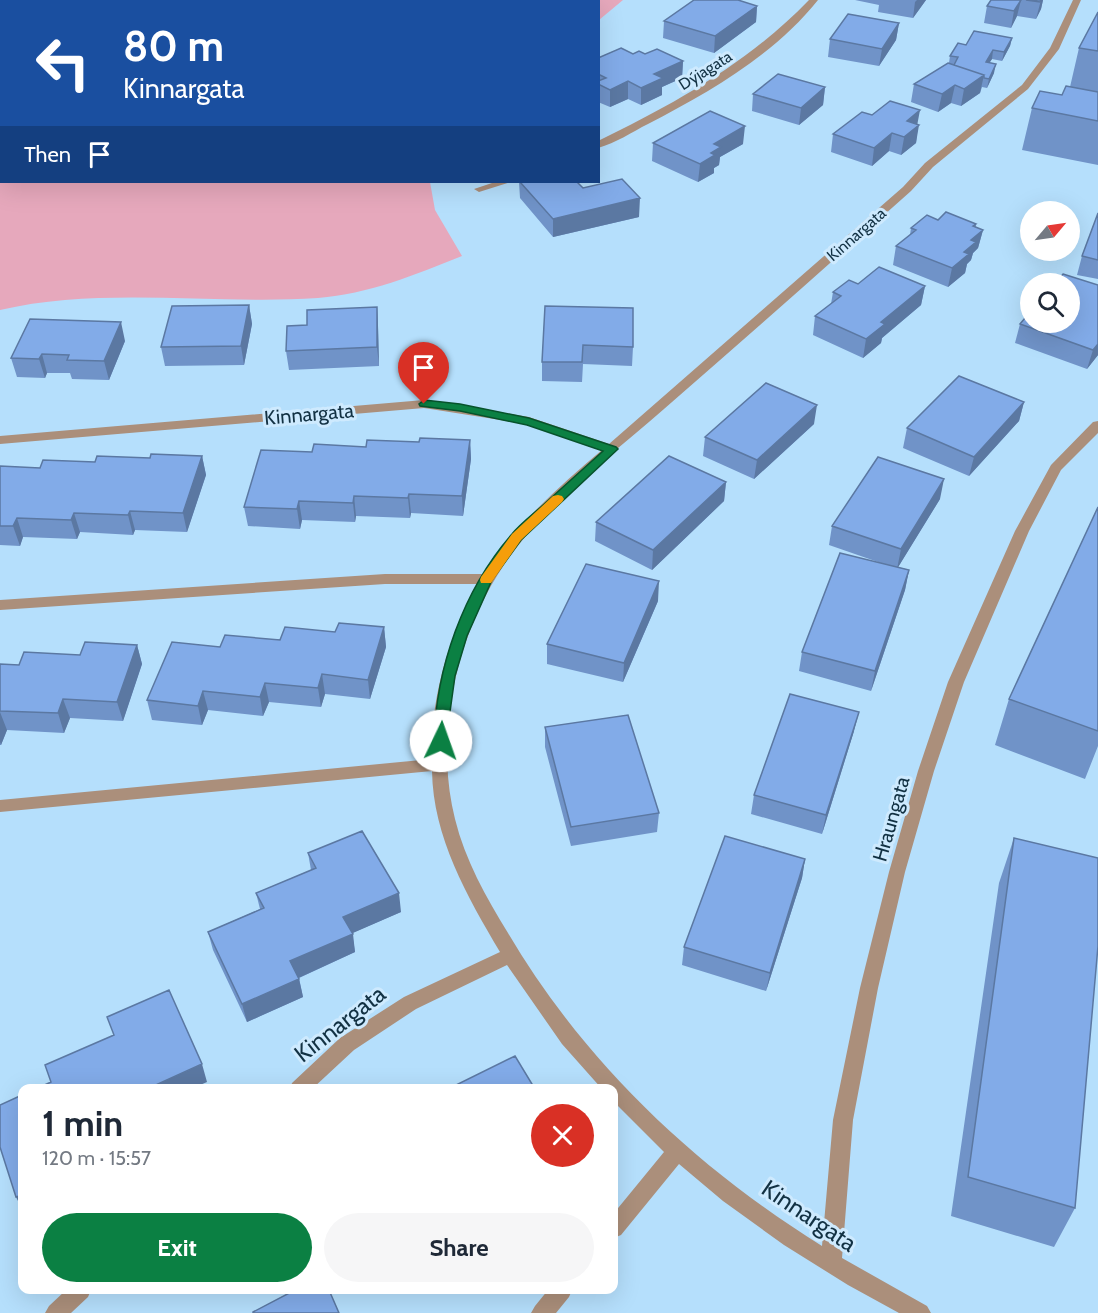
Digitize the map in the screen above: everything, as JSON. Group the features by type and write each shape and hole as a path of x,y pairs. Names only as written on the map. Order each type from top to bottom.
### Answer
{"street":[{"name":"Dýjagata","path":"600,144 726,77 778,36 814,0"},
{"name":"Kinnargata","path":"611,1084 554,1018 510,955 473,888 456,848 444,809 440,764 442,719 448,676 460,636 486,579 516,537 612,449 907,189 929,165 1025,87 1054,49 1077,0"},
{"path":"479,189 502,183"},
{"name":"Kinnargata","path":"0,440 424,404 460,408 529,422 612,449"},
{"name":"Hraungata","path":"831,1263 843,1120 869,988 894,884 926,771 956,682 1022,531 1056,468 1098,425"},
{"path":"0,605 385,579 486,579"},
{"path":"0,806 440,764"},
{"name":"Kinnargata","path":"304,1084 347,1044 410,1003 510,955"},
{"name":"Kinnargata","path":"618,1091 677,1151 744,1204 831,1263 920,1313"},
{"path":"618,1223 677,1151"},
{"path":"56,1313 77,1294"},
{"path":"543,1313 559,1294"}],"shaded area":[{"path":"600,0 623,0 600,19"},
{"path":"0,183 430,183 435,210 462,256 391,283 337,296 279,300 77,299 0,310"}],"building":[{"path":"694,0 738,0 757,6 715,36 664,21"},
{"path":"991,0 1021,0 1014,11 987,6"},
{"path":"1098,12 1098,51 1079,48"},
{"path":"848,14 899,23 882,49 830,39"},
{"path":"974,31 1012,38 1004,52 993,50 986,62 996,64 989,79 984,78 984,75 954,65 958,57 950,56 958,43 966,45"},
{"path":"621,48 633,54 639,51 645,54 657,49 683,61 654,74 663,78 641,88 628,81 610,90 600,85 600,80 606,78 600,75 600,57"},
{"path":"948,63 984,75 964,89 955,85 942,94 914,84"},
{"path":"778,74 825,87 801,108 753,94"},
{"path":"1066,86 1098,92 1098,121 1032,108 1040,91 1062,95"},
{"path":"890,101 920,110 907,121 919,125 904,137 892,133 874,148 833,134 862,112 872,115"},
{"path":"710,111 745,126 714,144 721,147 711,153 715,155 700,164 653,143"},
{"path":"622,179 640,198 553,219 521,183 578,183 583,188"},
{"path":"946,212 976,224 973,226 983,230 971,240 976,242 964,252 969,254 952,268 896,246 916,230 911,228 927,215 938,220"},
{"path":"1098,213 1098,260 1082,256"},
{"path":"879,267 925,286 881,322 885,324 866,339 815,316 841,296 833,292 849,280 858,284"},
{"path":"1080,279 1098,285 1098,344 1093,350 1045,333 1080,333"},
{"path":"249,305 241,346 161,347 172,306"},
{"path":"545,306 633,308 633,347 583,345 582,362 542,362"},
{"path":"377,307 377,347 286,351 287,326 307,325 307,310"},
{"path":"30,319 121,322 104,361 67,360 69,355 42,354 39,359 11,358"},
{"path":"959,376 1024,402 974,457 907,428"},
{"path":"766,383 817,405 757,460 705,437"},
{"path":"420,438 470,440 462,496 409,494 408,498 354,496 353,503 299,501 297,509 244,507 261,450 312,452 314,444 366,447 367,440 419,442"},
{"path":"151,454 202,456 183,513 130,511 128,515 74,513 71,520 17,518 13,526 0,526 0,466 40,468 43,460 95,462 97,456 150,458"},
{"path":"669,456 726,482 653,550 596,522"},
{"path":"878,457 944,479 901,549 832,526"},
{"path":"1098,507 1098,731 1009,699"},
{"path":"840,553 909,570 875,671 802,652"},
{"path":"586,564 659,581 624,663 547,644"},
{"path":"339,623 384,627 368,680 322,674 318,688 265,683 260,697 203,691 198,706 147,700 172,642 220,647 225,635 280,640 285,627 335,632"},
{"path":"85,642 137,645 117,702 63,699 58,713 0,711 0,664 19,665 24,652 80,655"},
{"path":"790,694 859,712 826,815 754,795"},
{"path":"628,715 659,813 571,827 545,727"},
{"path":"362,831 399,893 343,917 353,934 290,961 299,979 242,1004 208,932 264,908 256,893 316,868 308,853"},
{"path":"725,836 805,859 770,973 684,947"},
{"path":"1014,838 1098,858 1098,946 1075,1208 968,1177"},
{"path":"169,990 202,1064 158,1084 47,1084 51,1082 45,1065 114,1035 107,1017"},
{"path":"515,1056 532,1084 458,1084"},
{"path":"18,1097 18,1196 16,1197 0,1147 0,1105"},
{"path":"287,1294 331,1294 339,1313 253,1313"}],"slow traffic":[{"path":"486,580 516,537 558,499"}],"route":[{"path":"424,404 495,414 529,422 612,449 516,537 486,579 460,636 448,676 441,741"}]}
